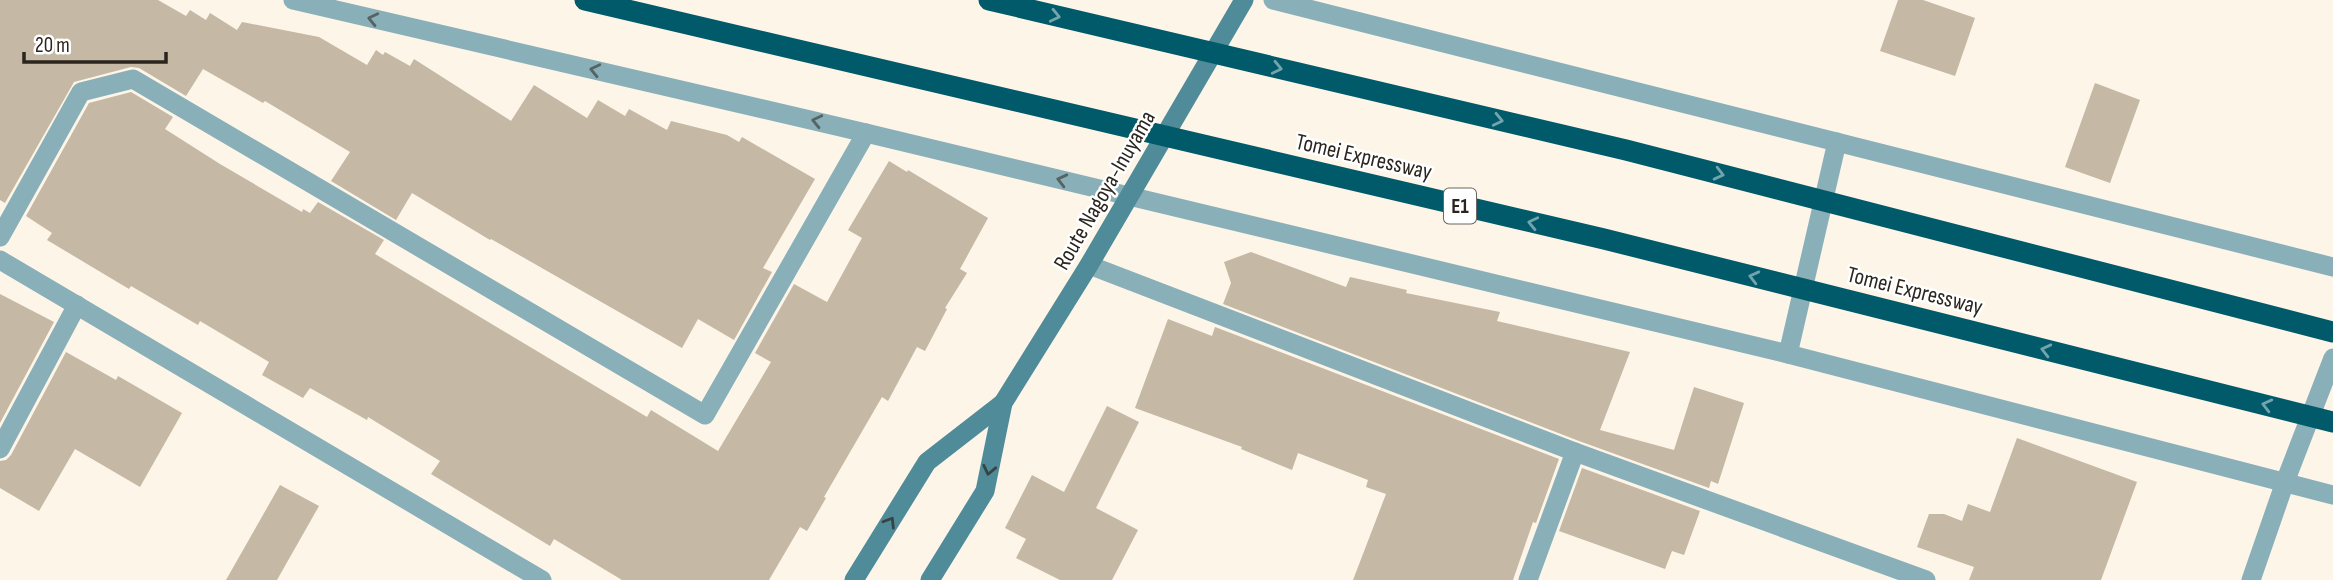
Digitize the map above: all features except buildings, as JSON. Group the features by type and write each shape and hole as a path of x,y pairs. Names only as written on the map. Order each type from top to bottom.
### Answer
{"highway":[{"name":"Tomei Expressway","path":"585,0 1590,236 2333,422"},
{"path":"989,0 1626,150 2333,332"}],"main road":[{"name":"Route Nagoya-Inuyama","path":"930,580 985,491 1003,403 1089,265 1244,0"},
{"name":"Route Nagoya-Inuyama","path":"853,580 927,461 1003,403"}],"street":[{"path":"293,0 866,133 1788,354 2333,495"},
{"path":"1273,0 2333,267"},
{"path":"0,237 81,92 133,79 705,415 866,133"},
{"path":"1788,354 1837,142"},
{"path":"0,260 542,580"},
{"path":"1089,265 1575,452 1926,580"},
{"path":"0,449 77,305"},
{"path":"2251,580 2333,358"},
{"path":"1528,580 1575,452"}]}
